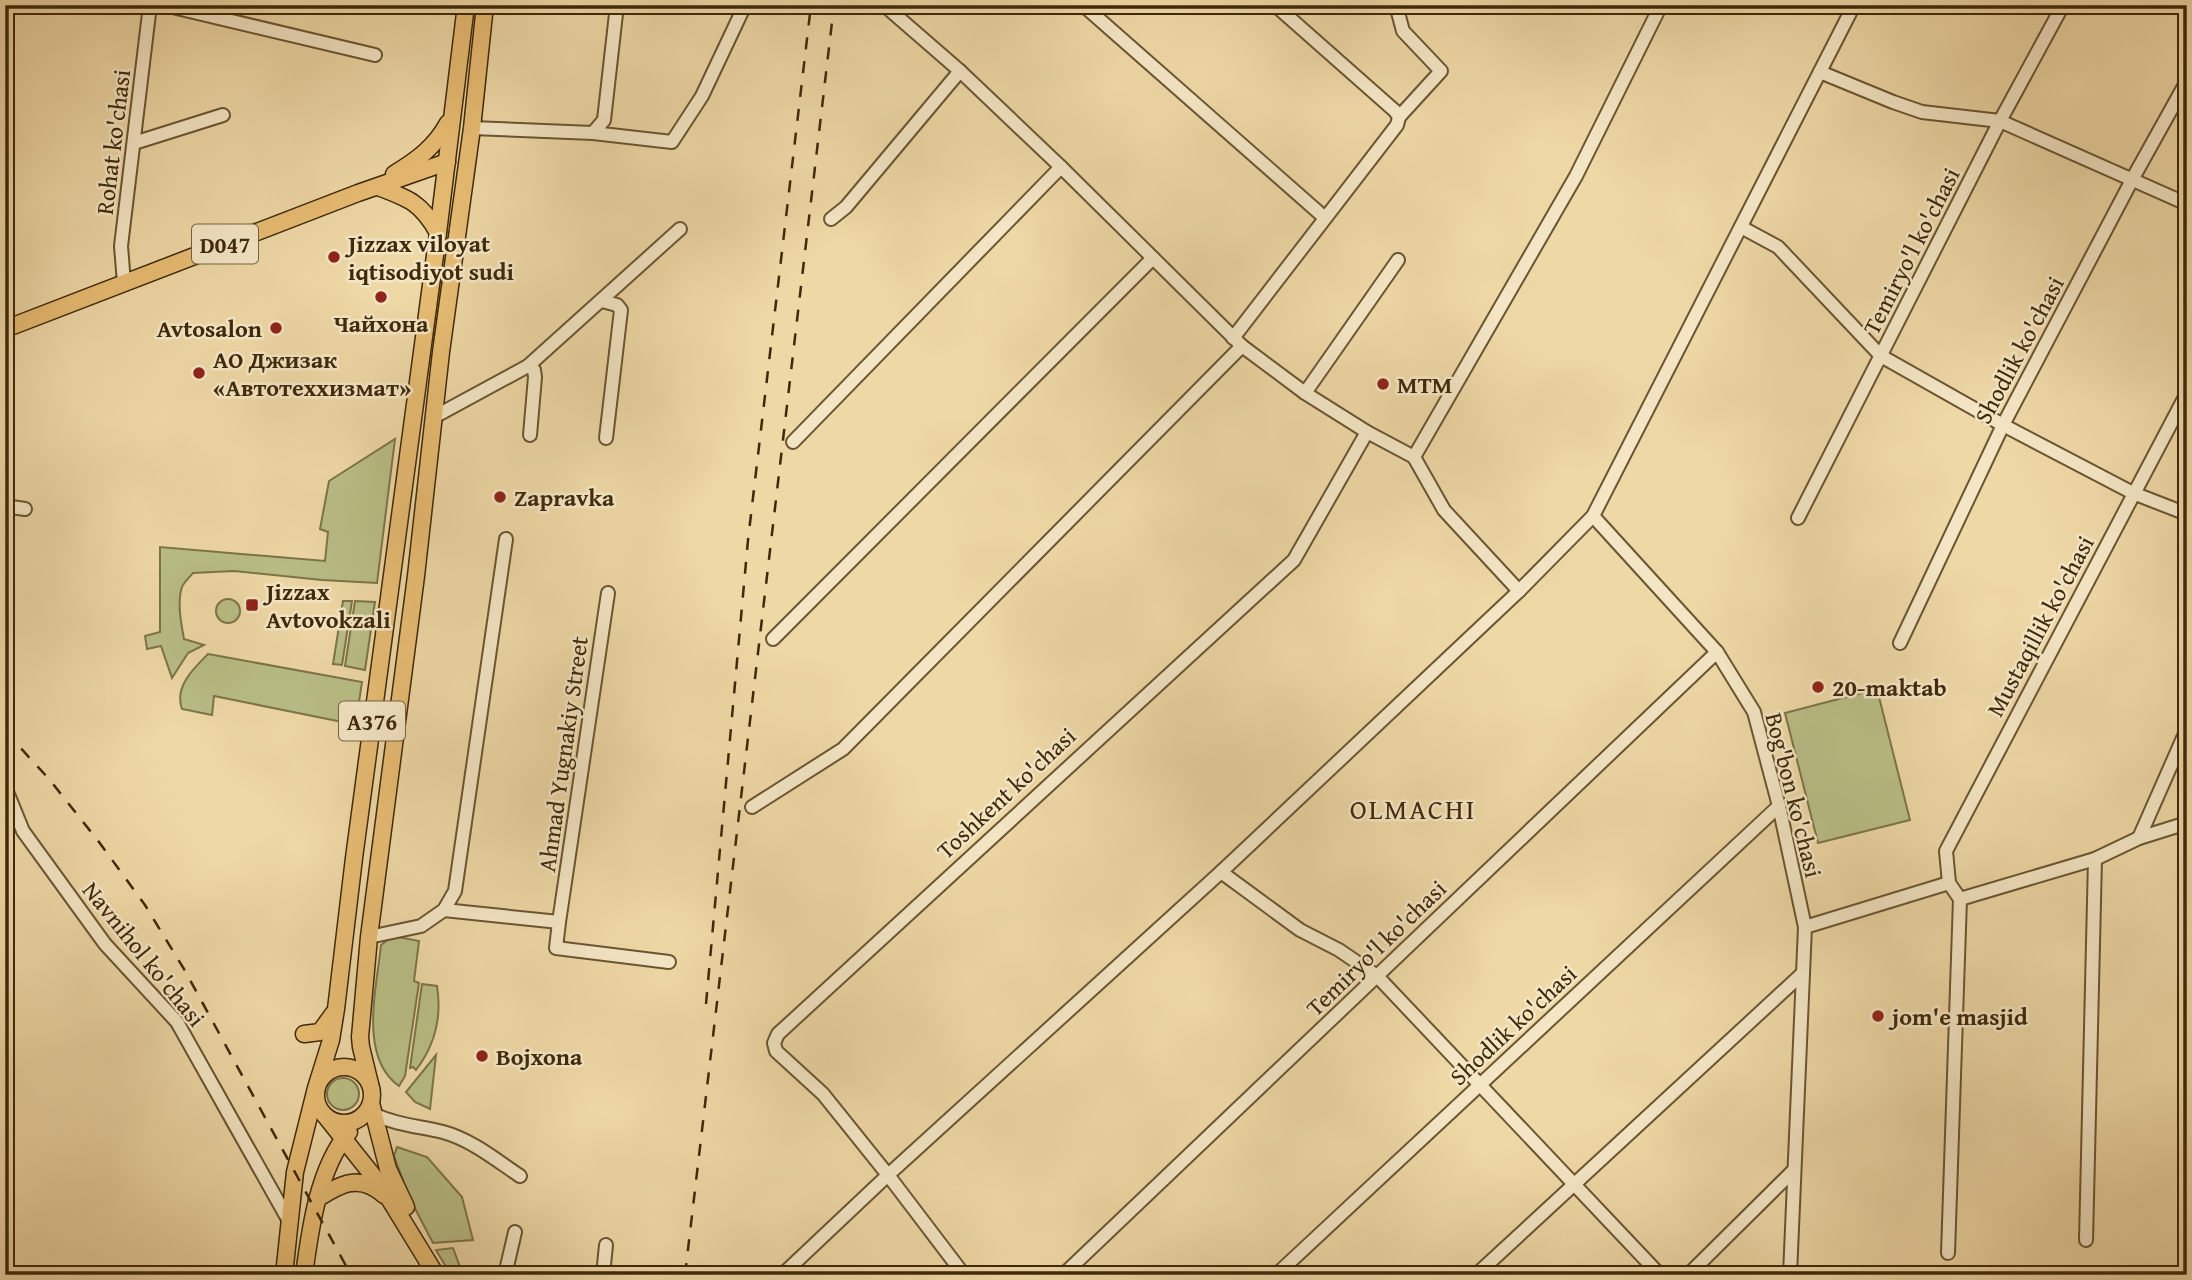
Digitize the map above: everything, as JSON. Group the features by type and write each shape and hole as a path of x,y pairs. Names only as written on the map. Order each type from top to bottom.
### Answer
{"main road":[{"name":"A376","path":"316,1088 331,1040 337,1009 355,847 466,5"},
{"path":"447,1275 398,1192 388,1169 369,1111 370,1084 360,1037 369,937 416,576 440,352 472,128 485,5"},
{"name":"D047","path":"373,188 425,154 439,140 453,115"},
{"name":"D047","path":"5,329 447,162"},
{"path":"373,188 404,196 419,205 438,233"},
{"path":"304,1034 323,1030 337,1009"},
{"path":"284,1275 295,1172 316,1088 325,1073 341,1066 358,1070 370,1084"},
{"path":"316,1088 316,1101 322,1114 344,1138 392,1202 436,1275"},
{"path":"327,1118 342,1123 358,1119 369,1111"},
{"path":"304,1275 311,1217 330,1166 344,1138 369,1111"},
{"path":"317,1199 338,1185 352,1183 370,1186 392,1202"}],"street":[{"name":"Rohat ko'chasi","path":"124,283 121,246 150,5"},
{"path":"164,5 375,55"},
{"path":"593,133 604,120 617,5"},
{"path":"472,128 593,133 671,142 702,96 745,5"},
{"path":"884,5 960,71 1061,167 1238,342 1306,393 1367,432 1414,457 1444,510 1519,591"},
{"path":"1083,5 1325,218"},
{"path":"1275,5 1399,117"},
{"path":"752,807 843,749 1238,342 1325,218 1396,125 1399,117 1441,71 1403,31 1396,5"},
{"path":"1414,457 1576,176 1661,5"},
{"path":"782,1275 1221,872 1519,591 1593,516 1854,5"},
{"name":"Temiryo'l ko'chasi","path":"1798,518 2000,121 2063,5"},
{"path":"831,219 846,207 960,71"},
{"path":"1820,72 1922,112 2000,121 2187,204"},
{"name":"Shodlik ko'chasi","path":"1900,643 2003,425 2187,81"},
{"path":"134,143 223,115"},
{"path":"793,442 1061,167"},
{"path":"1741,227 1778,247 1881,356 2003,425 2133,493 2187,514"},
{"path":"434,417 528,366 680,229"},
{"path":"773,639 1153,258"},
{"path":"1306,393 1398,260"},
{"path":"602,301 617,305 621,310 606,438"},
{"path":"528,366 534,370 535,377 530,435"},
{"name":"Mustaqillik ko'chasi","path":"1949,883 1947,851 2187,393"},
{"name":"Toshkent ko'chasi","path":"888,1175 823,1094 776,1051 778,1034 1294,560 1367,432"},
{"path":"5,506 25,509"},
{"name":"Bog'bon ko'chasi","path":"1593,516 1717,652 1754,712 1779,806 1805,927 1790,1275"},
{"path":"369,937 421,926 444,910 455,891 506,539"},
{"name":"Ahmad Yugnakiy Street","path":"559,922 608,593"},
{"name":"Temiryo'l ko'chasi","path":"1063,1275 1717,652"},
{"path":"2139,838 2187,729"},
{"name":"Navnihol ko'chasi","path":"5,787 23,831 105,944 177,1022 289,1222"},
{"name":"Shodlik ko'chasi","path":"1276,1275 1779,806"},
{"path":"1960,899 2095,859 2139,838 2187,823"},
{"path":"2085,1240 2095,859"},
{"path":"1221,872 1300,930 1339,950 1377,976 1660,1275"},
{"path":"1805,927 1949,883 1960,899 1948,1253"},
{"path":"444,910 559,922 556,948 669,962"},
{"path":"1476,1275 1803,973"},
{"path":"369,1111 392,1123 445,1133 475,1146 520,1176"},
{"path":"1688,1275 1794,1170"},
{"path":"888,1175 964,1275"},
{"path":"505,1275 515,1232"},
{"path":"603,1275 606,1245"}],"green space":[{"path":"395,439 377,583 234,571 193,573 183,585 181,593 182,626 184,639 204,645 188,653 172,678 161,646 147,649 145,636 160,632 160,547 325,561 328,532 320,529 329,481"},
{"path":"228,599 239,606 240,611 233,622 228,623 217,616 216,611 223,600"},
{"path":"343,601 352,601 342,665 333,664"},
{"path":"355,601 375,602 365,670 345,666"},
{"path":"208,654 362,682 356,722 352,724 214,696 212,715 182,709 181,693 186,679"},
{"path":"1877,689 1910,820 1818,843 1785,713"},
{"path":"393,936 419,941 414,981 419,983 405,1076 399,1086 386,1073 378,1058 373,1020 381,945"},
{"path":"422,984 437,986 438,1020 428,1051 416,1070 410,1068"},
{"path":"436,1055 430,1109 415,1102 406,1092"},
{"path":"343,1078 354,1083 359,1094 354,1105 343,1110 332,1105 327,1094 332,1083"},
{"path":"397,1147 427,1157 462,1197 473,1240 433,1243 410,1199 394,1156"},
{"path":"453,1248 463,1275 451,1275 436,1250"}],"railway":[{"path":"706,1004 748,540 811,5"},
{"path":"685,1275 834,5"},
{"path":"5,731 49,779 145,905 184,969 351,1275"}],"place":[{"name":"Jizzax viloyat iqtisodiyot sudi","path":"334,257"},
{"name":"Чайхона","path":"381,297"},
{"name":"Avtosalon","path":"276,328"},
{"name":"АО Джизак «Автотеххизмат»","path":"199,373"},
{"name":"MTM","path":"1383,384"},
{"name":"Zapravka","path":"500,497"},
{"name":"Jizzax Avtovokzali","path":"252,605"},
{"name":"20-maktab","path":"1818,687"},
{"name":"jom'e masjid","path":"1878,1016"},
{"name":"Bojxona","path":"482,1056"}],"district":[{"name":"OLMACHI","path":"1413,808"}]}
